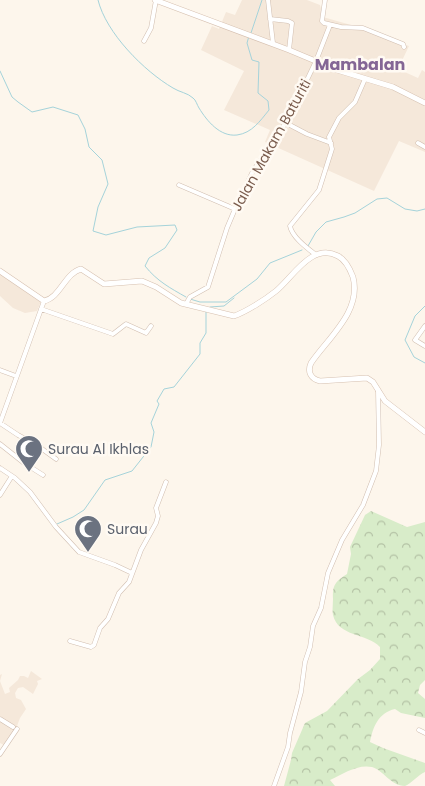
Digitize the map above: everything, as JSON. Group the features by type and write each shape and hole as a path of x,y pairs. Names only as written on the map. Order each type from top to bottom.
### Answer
{"street":[{"path":"144,41 151,28 155,0 273,43 330,68 393,87 425,103"},
{"path":"268,0 273,43"},
{"path":"326,0 322,21 324,23 363,28 403,44 404,47"},
{"path":"270,19 292,23 289,50"},
{"name":"Jalan Makam Baturiti","path":"186,304 190,297 208,287 227,228 253,171 286,123 316,61 330,25"},
{"path":"316,254 305,246 290,227 318,190 331,150 329,138 339,118 355,102 365,79"},
{"path":"286,123 307,134 331,143"},
{"path":"418,143 425,147"},
{"path":"178,185 235,210"},
{"path":"44,301 50,299 75,271 81,269 104,284 137,281 150,284 186,304 229,316 236,316 274,293 308,259 316,254 330,253 337,255 345,262 352,276 353,303 347,315 311,363 309,373 314,379 320,381 367,378 373,382 387,403 425,432"},
{"path":"0,271 44,301"},
{"path":"44,301 0,423 56,459"},
{"path":"41,309 113,334 126,324 146,333 151,326"},
{"path":"425,326 415,340 425,346"},
{"path":"0,370 16,376"},
{"path":"274,786 288,747 301,692 313,626 321,608 328,573 342,540 363,505 376,471 378,390"},
{"path":"0,407 5,409"},
{"path":"0,444 24,463 43,474"},
{"path":"0,468 30,492 56,527 78,552 132,573"},
{"path":"0,495 12,476"},
{"path":"70,641 91,647 94,645 100,628 108,619 119,593 129,582 146,541 156,523 158,516 156,508 166,482"},
{"path":"0,719 15,728 0,754"},
{"path":"419,730 425,733"}],"shaded area":[{"path":"242,0 307,0 320,5 323,17 358,27 409,46 398,69 418,78 422,70 425,72 425,152 399,141 374,191 265,142 270,130 224,110 244,71 201,50 212,26 219,29 226,12 235,15"},
{"path":"0,273 42,299 37,311 25,313 13,308 0,296"},
{"path":"31,671 42,679 37,681 38,684 33,694 23,687 18,688 15,693 16,698 21,700 26,709 14,728 15,730 4,745 0,743 0,681 5,694 10,692 9,688 20,676 28,678"}],"green space":[{"path":"371,511 407,527 425,522 425,680 420,685 418,693 425,699 425,718 401,713 395,709 389,711 377,721 370,742 425,763 425,772 405,786 391,781 376,769 366,766 350,770 330,780 335,786 284,786 292,753 305,723 327,711 380,659 380,647 368,639 341,627 333,615 334,587 337,581 347,574 351,554 350,547 365,515"}],"waterway":[{"path":"98,0 102,13 109,25 128,50 162,81 191,96 210,123 220,131 231,135 247,132 269,110 268,101 258,93 259,62 252,60 247,43 249,36"},
{"path":"251,33 262,0"},
{"path":"0,71 12,97 32,112 53,107 78,115 85,129 89,147 102,160 108,184 98,207 93,231 106,235 137,227 175,225 177,230 165,248 149,258 145,266 159,280 186,297"},
{"path":"308,246 316,232 326,222 355,213 377,199 387,198 405,209 417,211 425,209"},
{"path":"190,299 200,302 226,302 257,279 270,263 302,250"},
{"path":"210,307 224,306 234,298"},
{"path":"425,306 415,316 405,340 414,357 425,363"},
{"path":"57,524 84,510 105,480 132,471 151,447 154,432 151,423 159,404 157,401 164,389 174,387 200,354 200,343 206,333 206,311"}],"place":[{"name":"Surau Al Ikhlas","path":"29,473"},
{"name":"Surau","path":"88,553"}],"district":[{"name":"Mambalan","path":"360,64"}]}
